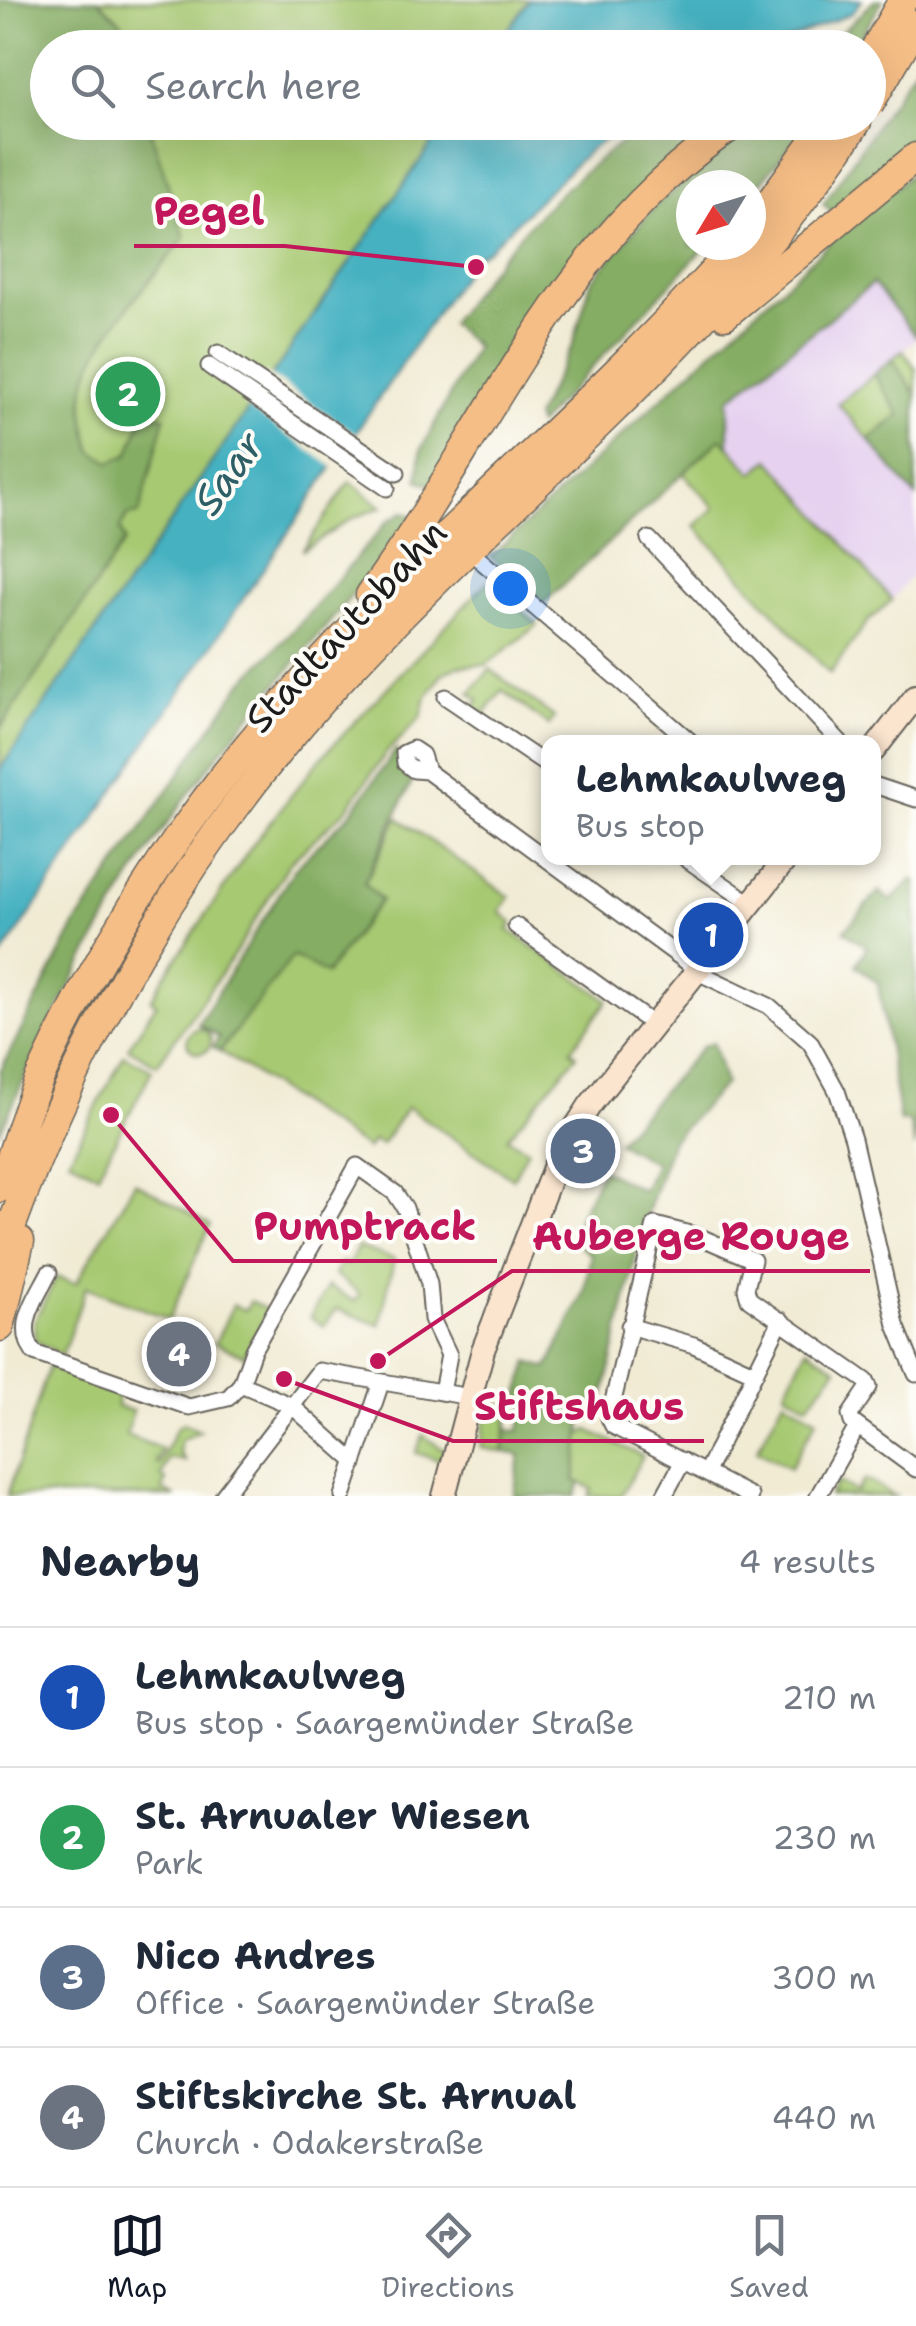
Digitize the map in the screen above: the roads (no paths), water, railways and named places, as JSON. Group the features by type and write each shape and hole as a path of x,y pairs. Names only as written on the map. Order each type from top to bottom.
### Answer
{"highway":[{"path":"885,30 903,0"},
{"path":"886,76 916,24"},
{"path":"886,50 916,38"},
{"path":"430,554 446,479 536,332 598,246 668,176 715,140"},
{"path":"766,207 815,140"},
{"name":"Stadtautobahn","path":"0,1188 25,1113 71,1014 146,887 220,784 316,668 430,554 488,515 650,376 761,254 845,140"},
{"path":"650,376 912,160"},
{"name":"Stadtautobahn","path":"488,515 723,260"},
{"name":"Stadtautobahn","path":"0,1259 48,1143 140,950 216,830 430,554"},
{"path":"0,1152 25,1113"},
{"path":"0,1328 48,1143"}],"street":[{"path":"387,488 214,360 397,473"},
{"path":"649,538 833,735"},
{"path":"479,559 683,735"},
{"path":"446,697 541,761"},
{"path":"881,741 915,699"},
{"path":"427,771 541,855"},
{"path":"881,787 916,798"},
{"path":"555,865 697,970 786,1019 810,1042 828,1071 867,1192 896,1325 916,1374"},
{"path":"695,865 750,903"},
{"path":"444,1496 470,1397 550,1173 590,1104 781,865"},
{"path":"516,926 654,1025"},
{"path":"50,1273 26,1318 26,1340 40,1357 189,1406 221,1402 241,1384 253,1350 357,1166 395,1193 404,1208 428,1284 432,1319 449,1355 442,1392"},
{"path":"750,1496 613,1426 609,1418 651,1230 662,1224 754,1260 746,1294 866,1381 869,1387 850,1415 857,1427 916,1469"},
{"path":"706,1472 780,1320"},
{"path":"629,1326 694,1345 755,1373"},
{"path":"224,1496 319,1371 470,1397"},
{"path":"342,1496 381,1383"},
{"path":"241,1384 292,1406 354,1460"},
{"path":"818,1496 857,1427"},
{"path":"664,1496 683,1461"}],"water":[{"path":"529,0 862,0 852,13 812,30 508,30"},
{"name":"Saar","path":"434,140 604,140 588,151 489,249 464,262 465,271 0,959 0,769"}],"place":[{"name":"Pegel","path":"476,267"},
{"name":"St. Arnualer Wiesen","path":"128,394"},
{"name":"Lehmkaulweg","path":"711,935"},
{"name":"Pumptrack","path":"111,1115"},
{"name":"Nico Andres","path":"583,1151"},
{"name":"Stiftskirche St. Arnual","path":"179,1354"},
{"name":"Auberge Rouge","path":"378,1361"},
{"name":"Stiftshaus","path":"284,1379"}]}
